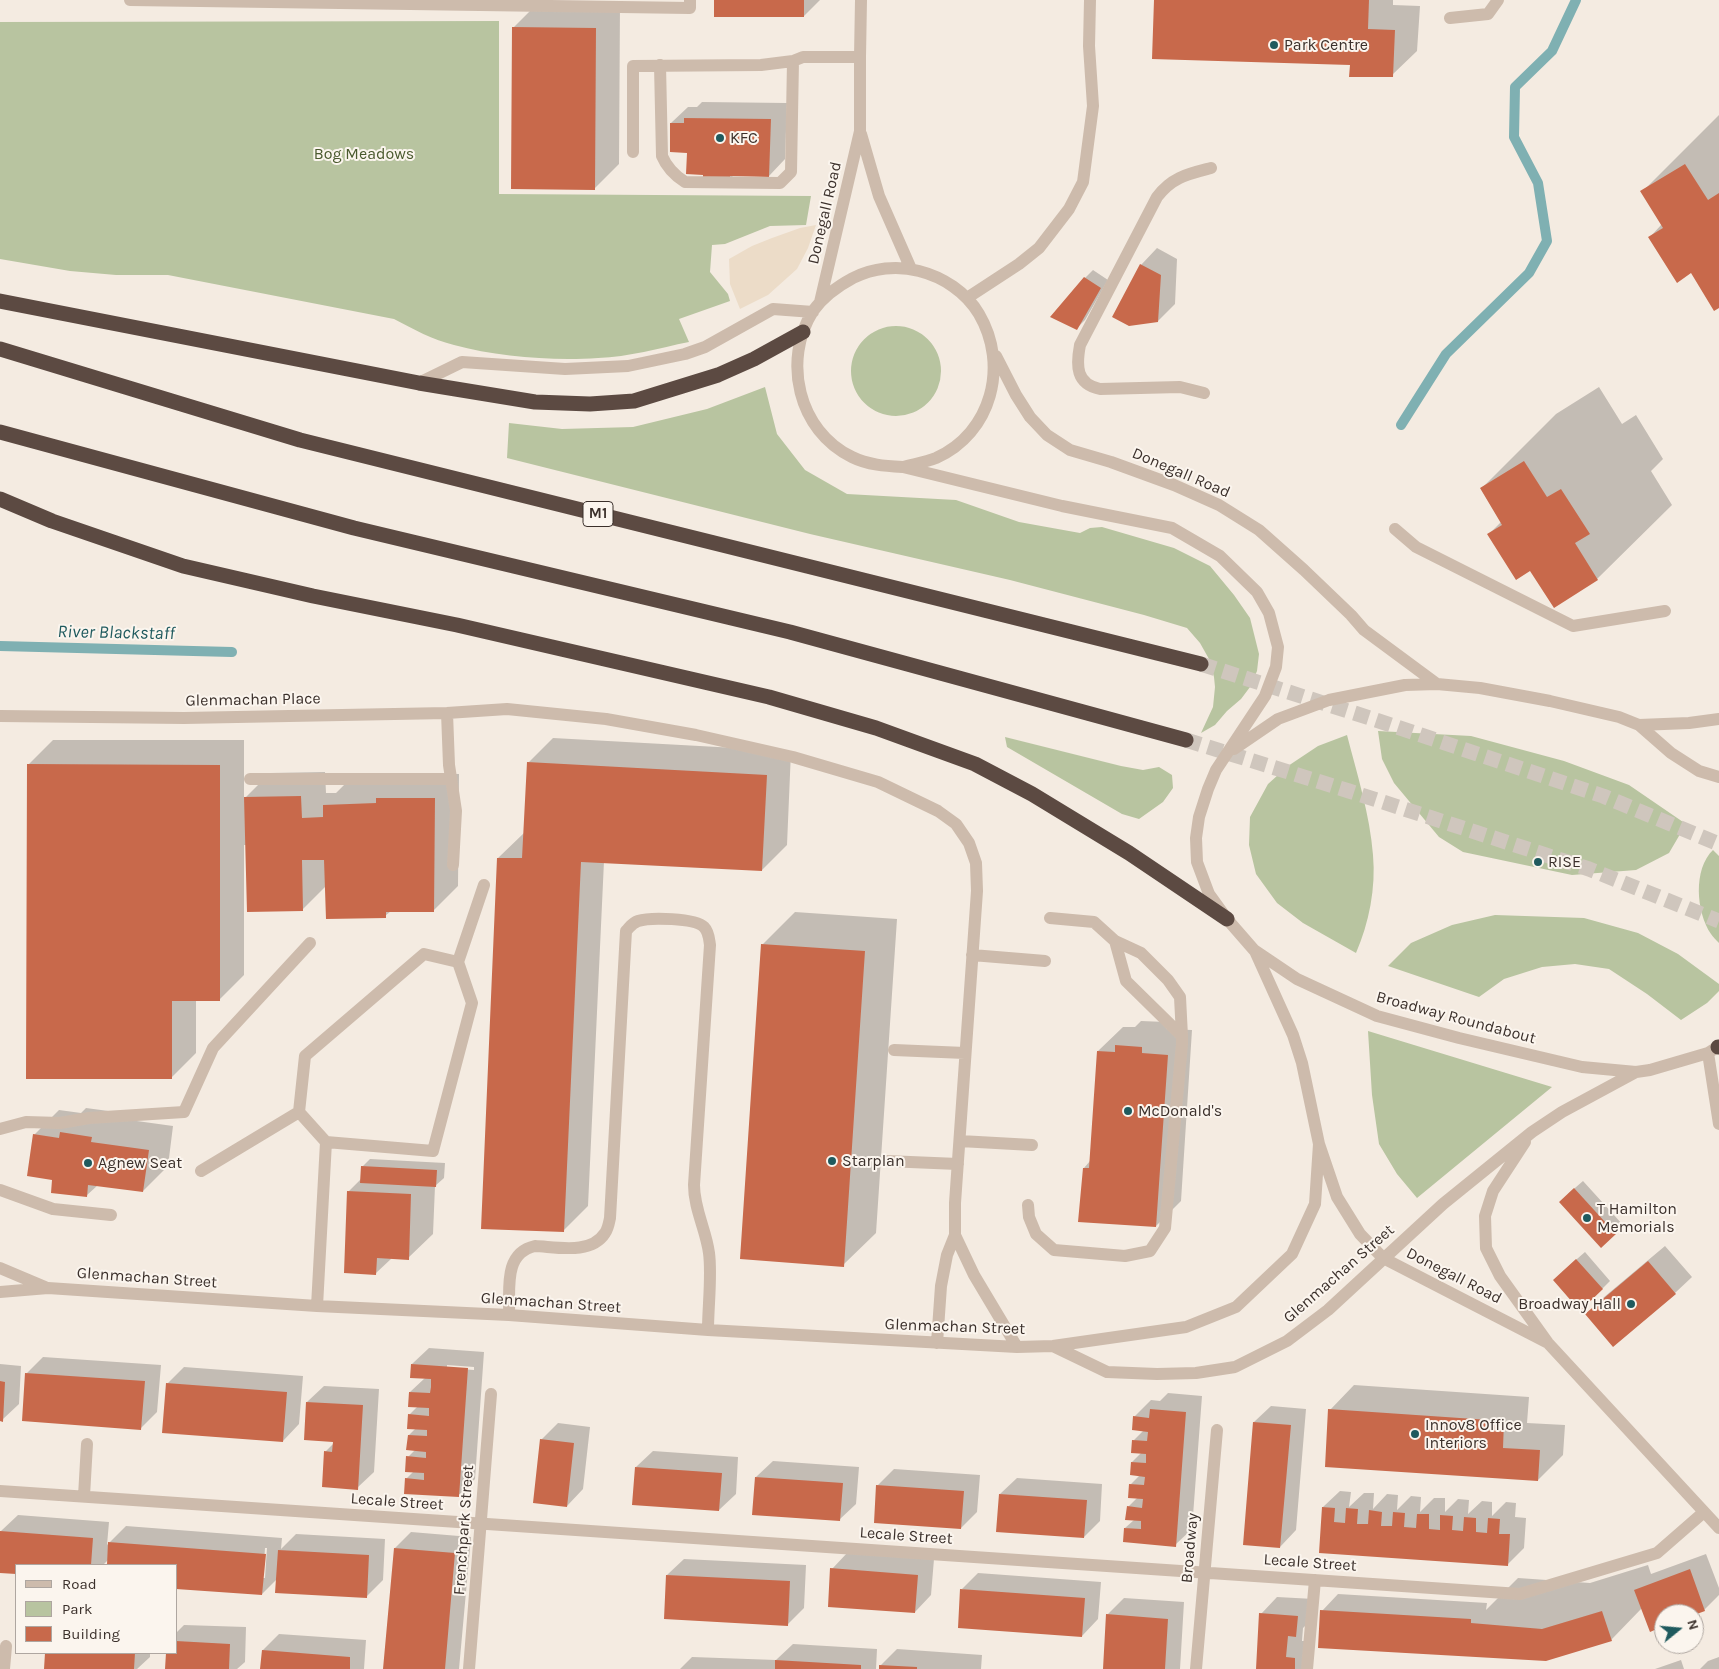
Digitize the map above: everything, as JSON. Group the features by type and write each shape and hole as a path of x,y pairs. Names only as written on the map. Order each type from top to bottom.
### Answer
{"highway":[{"path":"0,301 419,384 535,402 590,404 634,401 718,375 754,359 803,332"},
{"name":"M1","path":"0,349 300,440 1201,664"},
{"path":"0,432 354,528 790,632 1186,740"},
{"path":"0,499 52,521 183,566 313,596 466,627 759,695 876,728 976,764 1032,794 1129,853 1227,919"}],"street":[{"path":"130,0 690,8 690,0"},
{"name":"Donegall Road","path":"817,307 860,132 861,0"},
{"path":"966,298 1019,264 1039,248 1070,209 1083,182 1093,106 1089,46 1090,0"},
{"path":"1450,18 1488,14 1498,0"},
{"path":"632,152 634,66 761,65 793,62 803,58 860,57"},
{"path":"660,65 662,156 667,167 675,175 685,182 780,183 791,172 793,62"},
{"name":"Donegall Road","path":"860,132 879,196 911,269"},
{"path":"1204,393 1180,387 1100,389 1090,387 1078,372 1077,358 1080,345 1157,197 1173,180 1211,168"},
{"path":"904,467 936,458 957,445 971,432 990,399 995,368 993,349 985,325 977,311 966,298 939,278 911,269 880,269 862,273 839,285 817,307 803,332 796,366 799,392 814,424 829,441 851,457 886,466 904,467 1062,506 1172,528 1220,556 1257,592 1269,613 1278,647 1276,667 1265,696 1228,753"},
{"path":"419,384 462,362 565,369 628,366 685,354 706,347 773,309 817,307"},
{"name":"Donegall Road","path":"993,349 1016,395 1030,417 1047,435 1070,450 1111,462 1174,485 1219,505 1259,530 1352,615 1364,630 1438,684"},
{"path":"1395,529 1416,547 1573,626 1665,611"},
{"name":"Broadway Roundabout","path":"1716,1048 1660,1068 1636,1072 1582,1067 1459,1038 1377,1016 1297,979 1254,950 1227,919 1209,894 1197,862 1196,838 1208,789 1216,770 1228,753 1278,719 1329,700 1406,685 1438,684 1480,688 1550,701 1619,717 1639,725 1671,753 1699,771 1719,777"},
{"name":"Glenmachan Place","path":"0,716 184,718 447,713 507,709 559,713 696,735 792,757 878,782 938,811 956,824 969,843 976,863 977,891 965,1053 955,1235"},
{"path":"447,713 451,780 456,811 453,865"},
{"path":"1639,725 1689,723 1719,719"},
{"path":"250,779 451,780"},
{"path":"458,962 424,954 305,1056 299,1112 326,1142 432,1150 472,1003 458,962 484,885"},
{"path":"509,1315 510,1268 520,1252 535,1246 582,1248 598,1242 606,1232 610,1218 626,931 633,923 649,918 695,921 703,925 707,930 710,945 694,1185 694,1195 707,1239 709,1256 708,1330"},
{"path":"1028,1206 1028,1217 1036,1234 1054,1250 1125,1256 1150,1251 1165,1228 1182,1036 1180,997 1168,980 1141,953 1115,941 1094,922 1050,918"},
{"path":"1115,941 1126,981 1182,1036"},
{"path":"0,1129 26,1122 60,1123 89,1118 184,1112 213,1048 310,943"},
{"path":"1254,950 1293,1035 1302,1062 1320,1144"},
{"path":"972,955 1046,961"},
{"path":"1716,1048 1719,1124"},
{"path":"894,1050 965,1053"},
{"name":"Glenmachan Street","path":"1053,1346 1108,1372 1196,1374 1235,1367 1287,1341 1328,1310 1443,1204 1532,1132 1562,1112 1636,1072"},
{"path":"201,1171 299,1112"},
{"name":"Donegall Road","path":"1532,1132 1493,1191 1485,1216 1486,1248 1500,1276 1548,1343 1719,1528"},
{"path":"960,1141 1032,1145"},
{"path":"317,1306 326,1142"},
{"name":"Donegall Road","path":"1320,1144 1337,1197 1360,1234 1383,1258 1548,1343"},
{"name":"Glenmachan Street","path":"0,1292 48,1288 317,1306 509,1315 708,1330 1017,1347 1053,1346 1186,1328 1236,1308 1292,1254 1315,1204 1320,1144"},
{"path":"886,1161 958,1164"},
{"path":"0,1190 53,1209 111,1215"},
{"path":"937,1343 941,1286 947,1254 955,1235"},
{"path":"955,1235 974,1275 1017,1347"},
{"name":"Glenmachan Street","path":"0,1268 48,1288"},
{"name":"Frenchpark Street","path":"469,1669 491,1394"},
{"name":"Broadway","path":"1196,1669 1217,1430"},
{"path":"84,1496 87,1444"},
{"name":"Lecale Street","path":"0,1491 1520,1594 1657,1553 1704,1512"},
{"path":"1307,1669 1315,1580"},
{"path":"4,1669 6,1646"}],"green space":[{"name":"Bog Meadows","path":"499,21 499,194 811,196 806,225 770,226 725,244 712,245 710,272 728,294 730,301 679,319 689,342 633,354 581,359 526,357 489,353 446,343 394,319 168,275 116,275 70,271 0,259 0,22"},
{"path":"896,326 913,330 928,339 937,354 941,371 937,388 928,403 913,412 896,416 879,412 864,403 855,388 851,371 855,354 864,339 879,330"},
{"path":"765,387 777,434 805,470 847,494 956,500 1019,522 1080,533 1090,528 1102,527 1174,548 1210,566 1250,618 1259,654 1257,671 1250,687 1241,699 1215,725 1201,733 1213,707 1214,677 1209,659 1200,643 1187,628 1010,580 810,534 507,458 509,423 562,429 633,427 707,409"},
{"path":"1378,731 1471,736 1564,761 1629,785 1686,824 1669,853 1636,870 1572,875 1463,852 1439,837 1394,783 1382,759"},
{"path":"1347,735 1366,810 1374,867 1372,893 1365,930 1356,953 1303,923 1277,903 1256,874 1249,845 1250,817 1268,784 1288,766 1318,746"},
{"path":"1005,737 1121,766 1143,770 1159,767 1172,775 1173,788 1163,802 1139,819 1122,814 1007,747"},
{"path":"1713,850 1719,856 1719,943 1706,925 1702,914 1699,891 1702,868"},
{"path":"1495,915 1584,918 1638,933 1678,954 1719,984 1719,991 1707,1003 1681,1020 1647,994 1609,969 1575,964 1542,967 1504,979 1479,997 1388,966 1411,943 1452,925"},
{"path":"1368,1031 1552,1087 1417,1198 1397,1174 1379,1144 1372,1095"}],"shaded area":[{"path":"816,225 808,248 797,269 768,295 740,309 730,284 729,259 752,246 772,238 800,228"}],"building":[{"path":"714,0 804,0 804,17 714,17"},
{"name":"Park Centre","path":"1154,0 1369,0 1368,29 1395,30 1393,77 1349,77 1350,65 1152,59"},
{"path":"512,27 596,28 595,190 511,189"},
{"name":"KFC","path":"684,118 771,119 769,177 730,176 730,181 703,180 703,175 686,174 687,153 670,152 670,123 684,123"},
{"path":"1685,164 1708,200 1719,193 1719,308 1714,311 1691,273 1677,283 1648,237 1663,228 1640,191"},
{"path":"1140,264 1161,275 1158,322 1129,326 1112,317"},
{"path":"1084,277 1101,288 1077,330 1050,317"},
{"path":"1524,461 1547,497 1561,489 1590,534 1575,543 1598,580 1554,608 1530,571 1516,580 1487,534 1502,525 1480,488"},
{"path":"527,762 767,775 762,871 581,862 564,1232 481,1229 497,858 522,858"},
{"path":"27,764 220,765 220,1001 172,1001 172,1079 26,1079"},
{"path":"301,796 302,818 323,817 323,805 376,803 376,798 435,798 434,912 386,912 386,918 326,919 324,860 302,860 303,911 247,912 244,797"},
{"path":"761,944 865,951 844,1267 740,1259"},
{"name":"McDonald's","path":"1115,1045 1142,1047 1142,1053 1168,1055 1156,1227 1078,1222 1083,1168 1089,1168 1097,1051 1115,1052"},
{"name":"Agnew Seat","path":"60,1132 92,1137 91,1142 149,1150 143,1192 88,1185 87,1197 51,1193 52,1180 27,1176 33,1134 59,1138"},
{"path":"361,1166 437,1170 436,1187 360,1183"},
{"name":"T Hamilton Memorials","path":"1574,1188 1616,1234 1601,1248 1559,1202"},
{"path":"347,1191 411,1194 409,1260 377,1258 376,1275 344,1273"},
{"path":"1576,1259 1603,1289 1580,1311 1553,1280"},
{"name":"Broadway Hall","path":"1648,1261 1676,1294 1613,1347 1585,1314"},
{"path":"411,1364 468,1368 459,1497 404,1494 405,1478 424,1480 424,1473 405,1472 406,1456 426,1458 426,1452 406,1450 408,1435 427,1436 427,1430 407,1429 408,1414 429,1416 429,1408 408,1407 409,1392 430,1393 431,1387 431,1379 410,1378"},
{"path":"25,1373 145,1381 141,1430 22,1421"},
{"path":"0,1381 5,1382 3,1422 0,1421"},
{"path":"166,1383 287,1392 283,1442 162,1433"},
{"path":"306,1402 363,1405 358,1490 322,1487 324,1451 332,1452 333,1442 304,1440"},
{"path":"1150,1409 1186,1412 1176,1547 1123,1542 1124,1528 1141,1529 1141,1521 1125,1520 1127,1506 1142,1508 1143,1499 1128,1498 1129,1484 1144,1485 1145,1477 1130,1475 1131,1462 1146,1463 1146,1454 1131,1453 1132,1440 1147,1441 1148,1432 1132,1430 1133,1416 1149,1418"},
{"name":"Innov8 Office Interiors","path":"1328,1409 1504,1421 1503,1448 1540,1450 1538,1481 1325,1467"},
{"path":"1253,1422 1291,1425 1280,1548 1243,1545"},
{"path":"540,1439 574,1443 567,1507 533,1503"},
{"path":"635,1467 722,1473 719,1511 632,1505"},
{"path":"755,1477 843,1483 840,1521 752,1515"},
{"path":"876,1485 964,1491 961,1529 874,1523"},
{"path":"999,1494 1087,1500 1084,1538 996,1532"},
{"path":"1322,1507 1335,1508 1334,1522 1345,1523 1346,1508 1358,1509 1357,1524 1368,1524 1369,1510 1382,1512 1381,1526 1392,1526 1393,1512 1405,1513 1404,1527 1416,1528 1417,1514 1429,1514 1429,1529 1440,1530 1440,1515 1453,1516 1452,1530 1463,1531 1464,1517 1476,1518 1476,1532 1487,1533 1488,1518 1500,1519 1499,1534 1510,1534 1508,1566 1319,1553"},
{"path":"0,1531 93,1538 91,1564 15,1564 15,1574 0,1573"},
{"path":"108,1542 266,1554 262,1595 178,1589 178,1564 107,1564"},
{"path":"394,1548 455,1553 445,1669 383,1669"},
{"path":"278,1550 369,1555 367,1598 275,1593"},
{"path":"830,1568 918,1575 915,1613 828,1607"},
{"path":"1690,1569 1702,1604 1654,1604 1654,1630 1650,1632 1634,1590"},
{"path":"666,1575 790,1581 788,1626 664,1619"},
{"path":"960,1589 1085,1598 1082,1637 958,1628"},
{"path":"1320,1610 1471,1619 1471,1623 1542,1629 1602,1611 1612,1641 1546,1661 1318,1648"},
{"path":"1259,1613 1298,1616 1296,1637 1288,1636 1286,1657 1295,1658 1295,1669 1256,1669"},
{"path":"1106,1614 1168,1619 1165,1669 1103,1669"},
{"path":"178,1641 230,1644 229,1669 165,1669 166,1654 178,1654"},
{"path":"262,1650 350,1657 350,1669 260,1669"},
{"path":"45,1654 135,1654 134,1669 44,1669"},
{"path":"775,1660 861,1665 861,1669 775,1669"},
{"path":"879,1665 917,1667 917,1669 879,1669"}],"waterway":[{"path":"1401,425 1446,354 1529,273 1547,241 1538,183 1514,137 1515,87 1552,51 1576,0"},
{"name":"River Blackstaff","path":"0,646 232,652"}],"tunnel":[{"path":"1201,664 1603,796 1719,844"},
{"path":"1186,740 1589,869 1719,921"}],"place":[{"name":"Park Centre","path":"1274,45"},
{"name":"KFC","path":"720,138"},
{"name":"RISE","path":"1538,862"},
{"name":"McDonald's","path":"1128,1111"},
{"name":"Starplan","path":"832,1161"},
{"name":"Agnew Seat","path":"88,1163"},
{"name":"T Hamilton Memorials","path":"1587,1218"},
{"name":"Broadway Hall","path":"1631,1304"},
{"name":"Innov8 Office Interiors","path":"1415,1434"}]}
